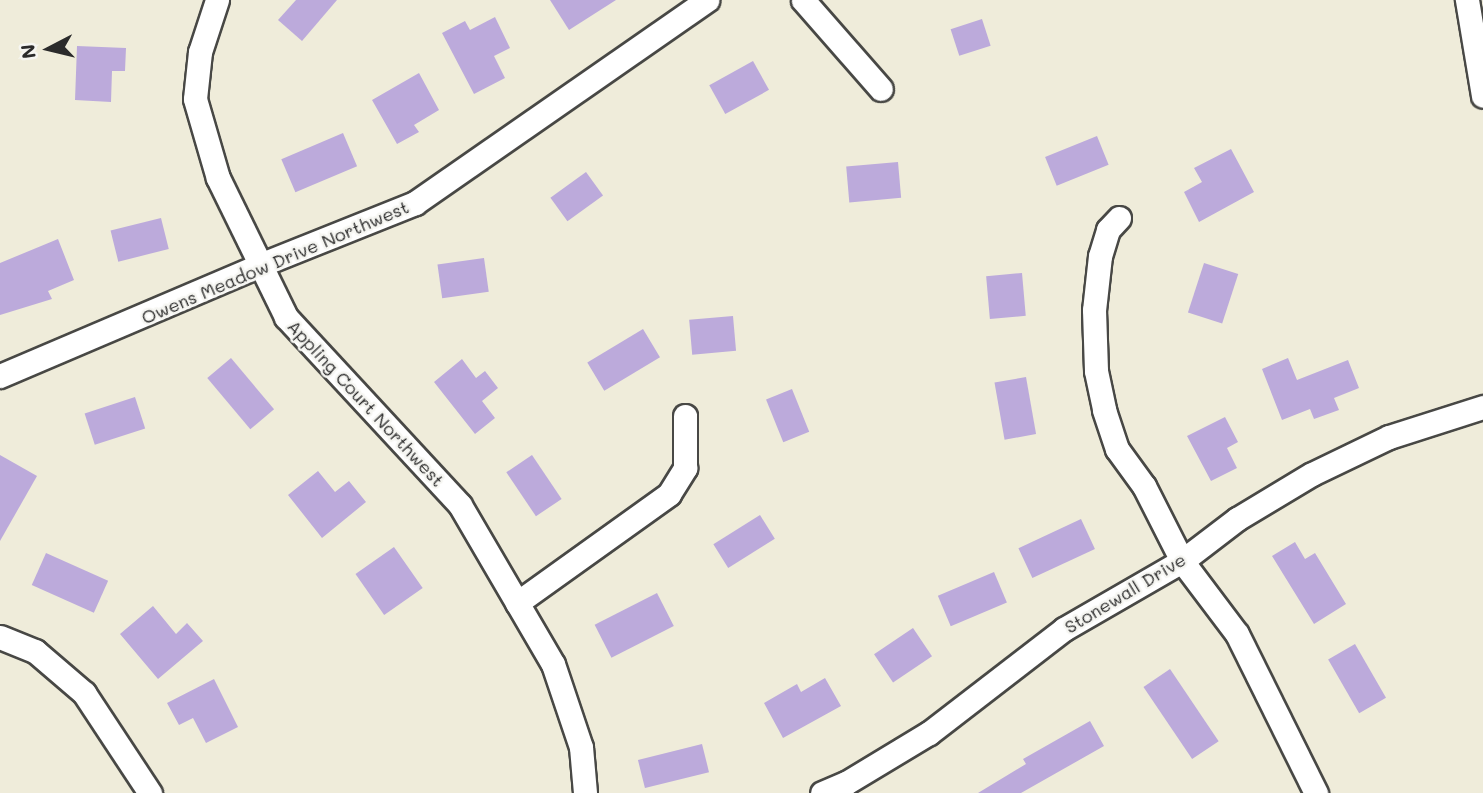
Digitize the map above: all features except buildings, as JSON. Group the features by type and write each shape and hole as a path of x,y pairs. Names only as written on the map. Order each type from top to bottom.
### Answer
{"street":[{"name":"Appling Court Northwest","path":"217,0 201,52 195,99 218,178 286,317 460,505 552,664 581,747 585,793"},
{"name":"Owens Meadow Drive Northwest","path":"0,376 260,265 415,203 707,0"},
{"path":"803,0 881,89"},
{"path":"1467,0 1483,96"},
{"path":"1119,218 1108,230 1100,256 1094,310 1096,371 1104,410 1117,449 1144,486 1182,561 1237,634 1316,793"},
{"name":"Stonewall Drive","path":"822,793 846,783 929,733 1064,629 1182,561 1237,519 1312,474 1389,437 1483,407"},
{"path":"517,603 669,494 685,468 685,416"},
{"path":"0,637 36,651 84,693 150,793"}]}
